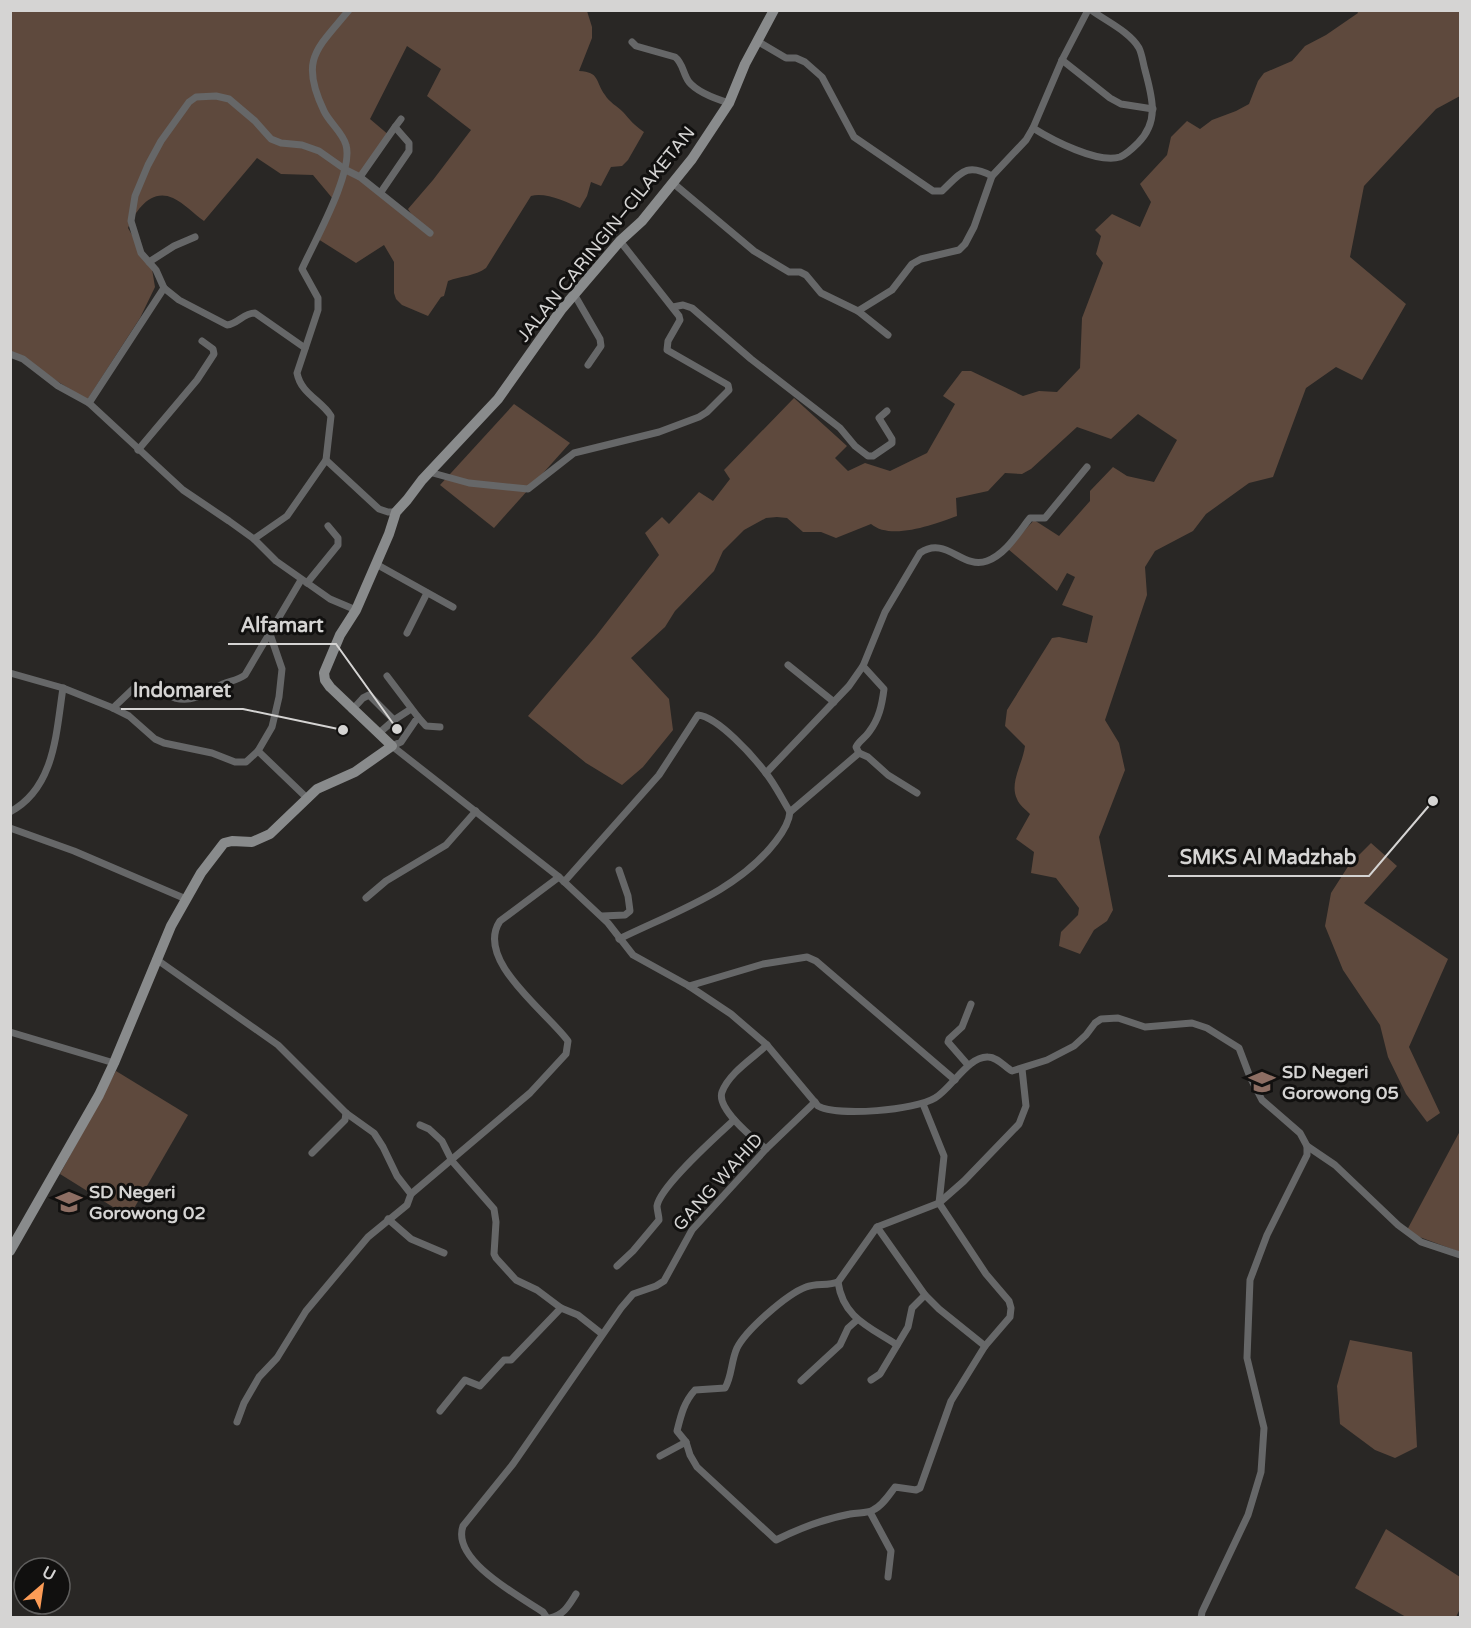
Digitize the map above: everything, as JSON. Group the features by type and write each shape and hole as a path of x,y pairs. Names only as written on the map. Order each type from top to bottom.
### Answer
{"street":[{"path":"254,539 287,516 326,460 331,416 299,383 297,373 319,303 302,269 346,170 346,145 324,111 312,73 312,61 320,46 349,10"},
{"name":"JALAN CARINGIN–CILAKETAN","path":"392,746 330,687 324,674 340,635 356,610 389,534 396,512 429,472 498,399 574,294 620,241 642,221 692,159 729,103 757,41 774,10"},
{"path":"858,312 892,290 912,264 921,259 959,250 965,244 974,227 992,176 1026,140 1034,128 1062,60 1090,10 1128,36 1139,48 1153,99 1153,109 1151,126 1147,135 1133,149 1119,157 1107,158 1069,148 1034,128"},
{"path":"757,41 786,58 796,58 805,62 822,77 854,137 933,191 942,192 958,175 970,169 981,170 992,176"},
{"path":"632,42 636,46 675,57 679,60 690,83 716,99 729,103"},
{"path":"1062,60 1121,104 1153,109"},
{"path":"305,348 255,313 247,313 232,325 227,325 179,300 164,288 156,270 141,253 131,221 135,196 148,165 189,102 196,97 206,95 229,99 255,121 271,139 319,151 381,192 399,210 430,233"},
{"path":"360,177 401,119"},
{"path":"381,192 409,151 409,143 395,128"},
{"path":"673,183 754,251 789,272 800,272 806,275 821,293 858,312 888,335"},
{"path":"149,262 174,246 195,237"},
{"path":"429,472 469,483 528,489 574,453 660,432 707,412 729,390 730,387 668,350 668,341 680,316 620,241"},
{"path":"89,402 164,288"},
{"path":"574,294 600,339 601,346 588,365"},
{"path":"673,307 683,304 692,308 751,359 840,428 855,446 868,456 873,456 892,443 892,439 879,418 887,411"},
{"path":"138,450 197,380 214,354 213,349 202,341"},
{"path":"10,354 23,359 58,386 89,402 183,490 229,520 254,539 276,561 304,581 330,599 356,610"},
{"path":"326,460 379,509 396,512"},
{"path":"766,773 849,686 862,666 885,612 920,553 927,548 938,547 975,562 986,562 1007,548 1030,518 1045,518 1087,467"},
{"path":"113,708 134,688 142,687 177,698 201,697 224,683 245,675 304,581 338,545 338,538 328,526"},
{"path":"376,564 453,607"},
{"path":"407,633 428,593"},
{"path":"10,673 63,688 113,708 129,716 155,739 164,743 212,753 235,762 249,760 258,751 272,727 279,697 282,669 270,634"},
{"path":"788,665 834,702"},
{"path":"862,666 884,689 878,718 856,747 860,753 888,775 917,792"},
{"path":"387,676 426,726 440,727"},
{"path":"10,812 38,789 45,777 55,744 63,688"},
{"path":"352,710 369,695 394,720"},
{"path":"378,734 411,709"},
{"path":"237,1422 244,1403 259,1377 278,1358 306,1311 354,1253 407,1204 411,1194 530,1093 568,1049 566,1037 511,978 501,962 494,941 494,931 500,921 561,879 659,775 698,715 722,726 766,773 790,812"},
{"path":"10,1251 114,1063 156,960 201,873 224,843 252,842 270,834 317,789 354,772 401,742 418,717"},
{"path":"392,746 561,879 602,916 619,939 643,963 689,986 731,1014 767,1045 815,1102 825,1110 843,1112 879,1110 923,1104 936,1098 968,1065 988,1057 1011,1071 1022,1069 1047,1060 1074,1046 1101,1019 1118,1018 1145,1027 1192,1023 1207,1028 1239,1048 1262,1100 1300,1133 1307,1146 1335,1165 1398,1225 1421,1242 1461,1255"},
{"path":"258,751 308,799"},
{"path":"619,939 707,896 748,871 763,858 784,830 790,812 860,753"},
{"path":"366,898 386,881 446,845 476,811"},
{"path":"10,828 74,851 186,899"},
{"path":"602,916 625,915 630,911 628,896 619,870"},
{"path":"689,986 764,964 807,957 816,961 955,1080"},
{"path":"156,960 278,1045 346,1113 374,1134 397,1176 411,1194"},
{"path":"968,1065 948,1042 962,1027 971,1005"},
{"path":"10,1032 114,1063"},
{"path":"766,1149 734,1120 722,1101 722,1093 732,1078 767,1045"},
{"path":"923,1104 944,1156 939,1203 986,1274 1009,1301 1010,1317 985,1346 951,1401 920,1488 916,1490 896,1487 878,1508 870,1512 852,1513 832,1518 802,1527 776,1540 697,1467 686,1442 677,1431 682,1409 695,1390 725,1388 730,1379 736,1351 749,1331 771,1311 803,1288 838,1282 878,1227 939,1203 964,1181 1022,1120 1027,1098 1022,1069"},
{"name":"GANG WAHID","path":"548,1617 491,1577 465,1549 461,1533 463,1526 513,1464 602,1334 633,1294 664,1281 692,1230 766,1149 815,1102"},
{"path":"312,1153 345,1120 346,1113"},
{"path":"617,1266 659,1220 657,1205 664,1191 734,1120"},
{"path":"420,1125 429,1129 442,1141 452,1161 494,1209 496,1222 494,1254 496,1258 516,1280 537,1290 561,1308 578,1315 602,1334"},
{"path":"1201,1617 1248,1515 1261,1472 1264,1428 1247,1358 1250,1280 1267,1235 1307,1155 1307,1146"},
{"path":"388,1220 411,1239 444,1253"},
{"path":"878,1227 925,1295 985,1346"},
{"path":"838,1282 840,1295 857,1320 897,1345"},
{"path":"871,1380 880,1374 908,1327 912,1308 925,1295"},
{"path":"440,1411 465,1380 480,1386 504,1360 511,1360 561,1308"},
{"path":"801,1381 840,1345 848,1328 857,1320"},
{"path":"660,1456 686,1442"},
{"path":"870,1512 891,1551 888,1577"},
{"path":"548,1617 557,1616 567,1609 576,1594"}],"shaded area":[{"path":"10,11 587,11 592,27 592,38 579,71 594,75 609,100 644,132 628,160 622,166 611,167 601,186 591,182 580,208 549,196 531,196 486,268 448,281 444,296 428,316 402,305 396,299 394,262 384,245 356,263 318,239 333,199 313,175 281,174 257,158 204,221 181,203 165,196 151,198 135,214 128,228 152,269 155,287 140,318 87,400 11,352","holes":["407,46 441,69 427,96 471,130 408,209 413,217 360,174 390,136 370,119"]},
{"path":"1357,11 1460,11 1460,96 1436,109 1364,186 1350,257 1406,304 1362,380 1336,367 1306,388 1273,477 1249,483 1206,514 1193,531 1155,551 1145,567 1147,595 1105,720 1119,743 1125,770 1099,837 1113,910 1107,921 1094,930 1080,954 1059,946 1061,932 1078,915 1079,908 1056,878 1031,873 1034,852 1016,839 1030,814 1019,803 1015,793 1015,780 1025,746 1005,726 1007,710 1052,638 1059,637 1087,643 1093,616 1062,605 1075,577 1067,573 1057,591 1008,549 1034,520 1059,536 1090,501 1090,491 1113,467 1127,476 1154,482 1177,440 1138,414 1111,439 1077,427 1031,469 1022,474 1005,473 988,491 956,498 957,516 925,527 890,531 871,524 836,538 821,532 803,532 787,518 777,517 766,518 744,530 723,551 714,571 675,611 665,627 631,658 669,699 673,730 643,767 622,785 586,763 528,716 596,636 659,555 645,533 662,517 669,524 699,492 713,501 730,479 724,470 794,398 847,446 835,458 848,471 865,463 890,471 927,453 955,404 943,396 962,371 971,371 1023,396 1039,391 1057,392 1080,368 1082,318 1103,263 1096,254 1101,236 1095,230 1112,214 1140,227 1151,202 1140,184 1167,155 1171,137 1187,121 1200,129 1212,120 1249,104 1258,81 1264,73 1292,61 1305,46 1326,35 1358,13"},
{"path":"514,404 570,443 494,528 440,485"},
{"path":"1371,843 1397,866 1364,903 1448,959 1409,1047 1440,1113 1427,1122 1406,1094 1388,1057 1380,1025 1343,970 1325,926 1331,893 1349,865"},
{"path":"116,1071 188,1115 129,1217 60,1174"},
{"path":"1460,1131 1460,1252 1406,1232"},
{"path":"1350,1340 1412,1352 1417,1447 1395,1458 1375,1450 1340,1424 1337,1386"},
{"path":"1386,1529 1460,1577 1460,1609 1456,1617 1406,1617 1355,1588"}],"place":[{"name":"Alfamart","path":"397,729"},
{"name":"Indomaret","path":"343,730"},
{"name":"SMKS Al Madzhab","path":"1433,801"},
{"name":"SD Negeri Gorowong 05","path":"1262,1082"},
{"name":"SD Negeri Gorowong 02","path":"69,1202"}]}
